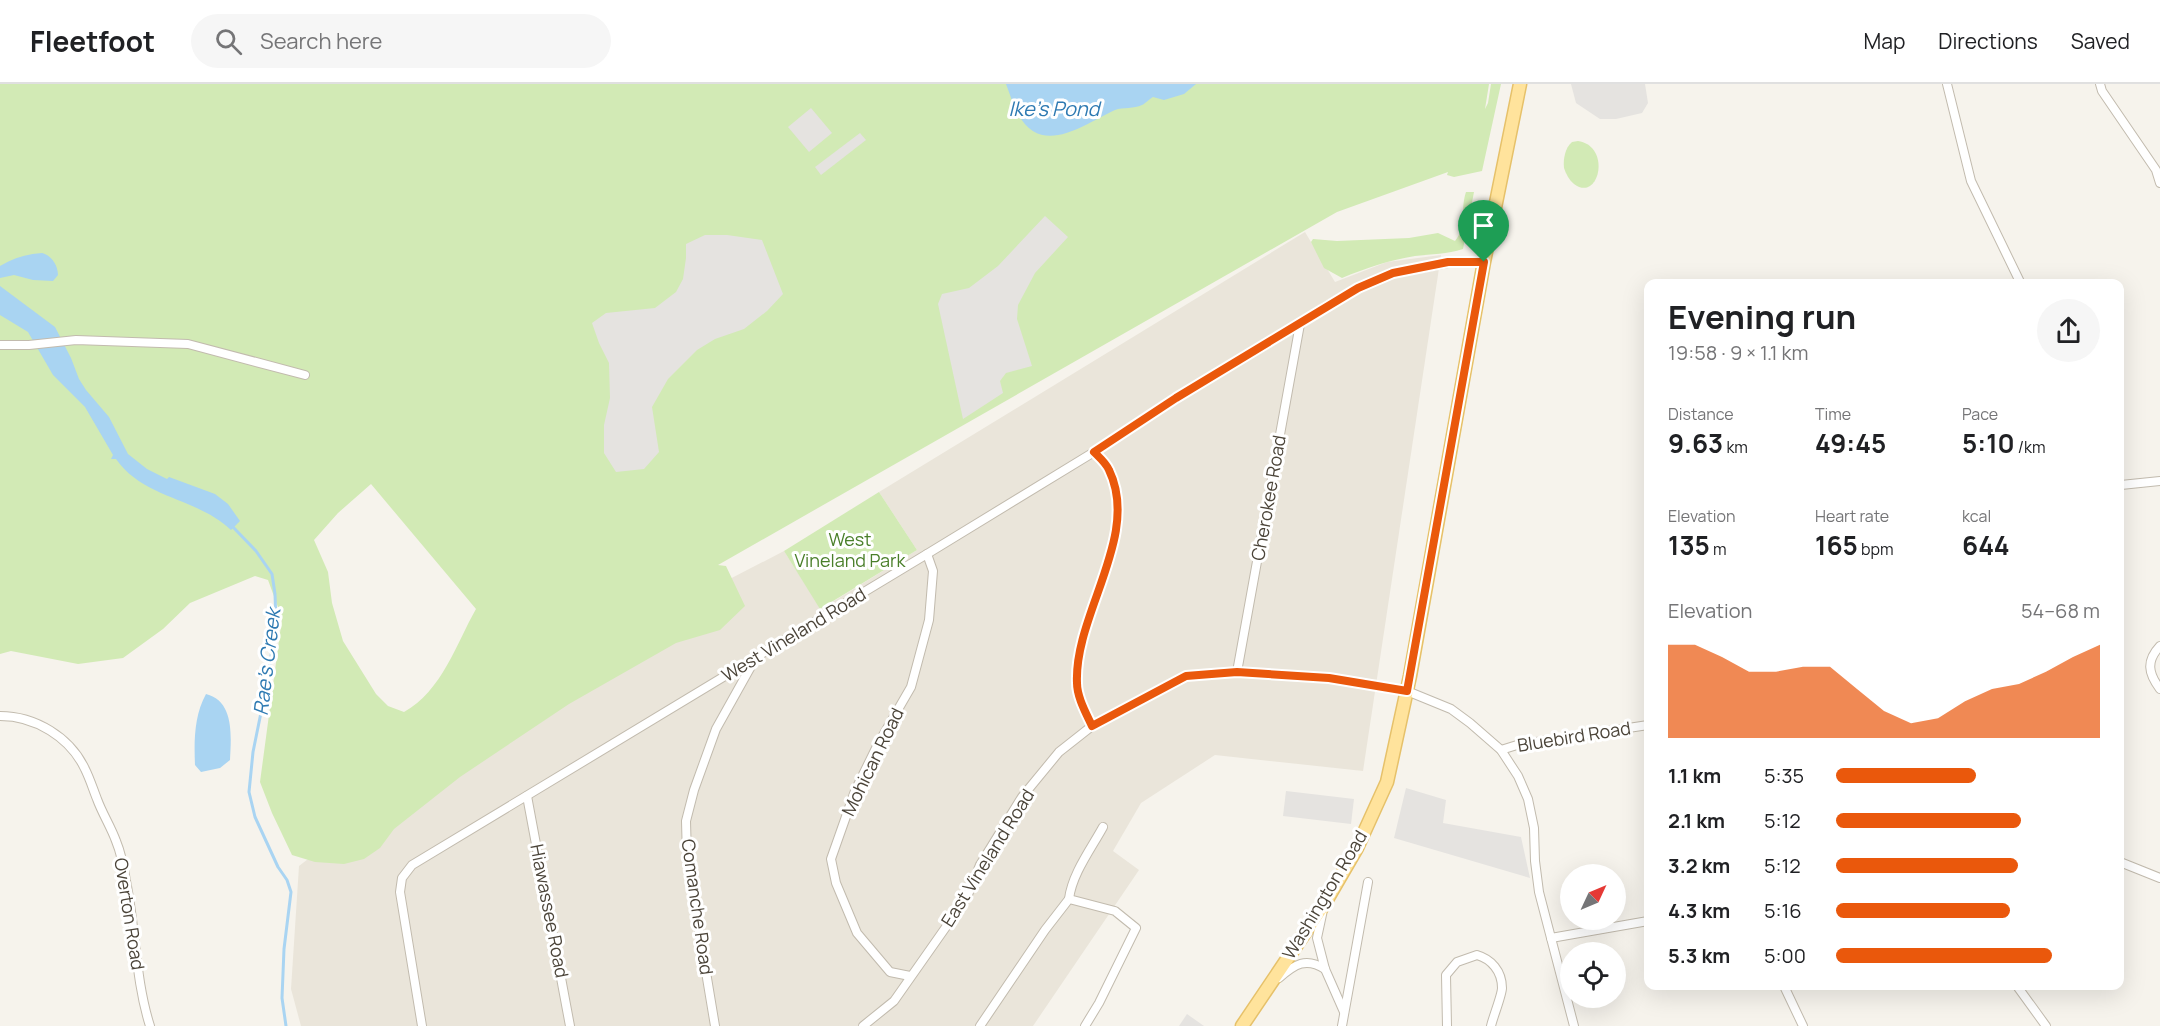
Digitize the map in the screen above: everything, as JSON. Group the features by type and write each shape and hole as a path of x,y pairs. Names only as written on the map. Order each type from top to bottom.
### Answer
{"main road":[{"name":"Washington Road","path":"1242,1026 1325,903 1357,848 1387,782 1407,691 1484,262 1520,84"}],"street":[{"path":"1947,84 1971,181 2019,279"},
{"path":"2100,84 2102,91 2156,170 2160,183"},
{"name":"West Vineland Road","path":"422,1026 400,892 402,878 412,865 1094,452 1176,398 1300,324 1328,304 1393,273 1448,262 1484,262"},
{"name":"Cherokee Road","path":"1237,672 1300,324"},
{"path":"0,345 29,345 76,340 195,345 305,375"},
{"path":"1092,726 1077,685 1078,664 1086,625 1113,540 1118,508 1108,468 1094,452"},
{"path":"2124,485 2160,481"},
{"name":"Mohican Road","path":"910,976 890,972 856,933 836,884 831,859 855,791 878,744 911,687 929,620 933,571 927,554"},
{"path":"2160,646 2151,656 2149,667 2160,689"},
{"name":"Comanche Road","path":"715,1026 687,858 686,821 694,790 716,729 756,658"},
{"name":"East Vineland Road","path":"863,1026 894,1000 967,897 980,865 1022,797 1059,752 1092,726 1186,676 1237,672 1329,678 1407,691 1451,710 1501,750 1518,776 1527,799 1534,828 1539,892 1574,1026"},
{"name":"Overton Road","path":"0,716 12,716 30,721 50,730 70,746 85,767 97,801 116,842 126,879 143,1005 150,1026"},
{"name":"Bluebird Road","path":"1501,750 1517,745 1644,726"},
{"name":"Hiawassee Road","path":"527,796 570,1026"},
{"path":"980,1026 1045,930 1070,899 1074,882 1103,827"},
{"path":"2124,864 2160,878"},
{"path":"1342,1026 1368,882"},
{"path":"1070,899 1115,911 1136,928 1099,1003 1085,1026"},
{"path":"1325,903 1317,938 1325,969 1344,1013"},
{"path":"1551,938 1644,922"},
{"path":"1447,1026 1446,975 1456,962 1477,954 1489,959 1498,972 1502,988 1491,1026"},
{"path":"1263,994 1286,972 1300,964 1313,962 1325,969"},
{"path":"1786,990 1803,1026"},
{"path":"2020,990 2046,1026"}],"shaded area":[{"path":"1571,84 1645,84 1648,103 1642,113 1616,119 1600,119 1576,103"},
{"path":"811,108 832,133 809,152 788,127"},
{"path":"860,133 866,140 821,175 815,167"},
{"path":"1045,216 1068,237 1035,273 1018,305 1017,319 1032,366 1006,373 1000,381 1003,393 963,419 938,304 942,294 969,288 998,266"},
{"path":"1305,232 1335,282 1387,262 1441,255 1363,771 1215,755 1141,803 1113,851 1139,870 1033,1026 301,1026 291,989 299,866 554,670 784,551 821,609 917,550 879,492"},
{"path":"705,235 727,235 762,240 783,294 767,311 744,329 715,339 697,350 668,379 652,407 659,452 644,469 616,472 604,453 604,425 610,398 609,363 592,323 606,313 655,308 676,292 683,279 686,244"},
{"path":"1406,788 1446,800 1443,823 1521,837 1530,878 1394,838"},
{"path":"1286,791 1354,799 1351,824 1283,816"},
{"path":"1187,1014 1204,1026 1179,1026"}],"green space":[{"path":"0,84 1489,84 1485,109 1491,84 1501,84 1482,171 1454,177 1447,175 1448,172 1337,212 718,565 726,566 745,606 720,630 676,643 569,704 460,777 394,829 380,848 364,859 344,864 315,862 292,855 260,782 282,618 268,580 255,576 190,603 163,629 123,658 78,664 11,651 0,654","holes":["371,484 476,609 447,666 428,692 404,712 388,706 376,694 343,641 332,603 328,572 314,540 338,513"]},
{"path":"1578,141 1589,145 1595,152 1598,162 1595,180 1590,186 1583,188 1572,182 1564,168 1564,157 1568,147 1572,142"},
{"path":"1466,192 1474,192 1463,249 1396,260 1342,278 1324,268 1311,242 1313,239 1337,241 1409,238 1438,233 1455,241 1461,230"},
{"name":"West Vineland Park","path":"879,492 917,550 820,609 784,551"}],"water":[{"name":"Ike's Pond","path":"1006,84 1196,84 1184,94 1164,100 1153,97 1139,106 1115,110 1077,129 1051,136 1039,134 1028,127 1016,111"},
{"path":"42,253 51,258 57,268 58,275 53,281 33,280 14,275 0,278 0,266 20,257"},
{"path":"0,286 55,327 79,379 109,417 128,454 147,469 167,479 169,477 215,494 228,504 240,521 231,530 202,511 141,482 116,459 111,459 113,455 85,407 53,375 28,332 0,315"},
{"path":"206,694 222,704 227,712 230,731 230,760 220,768 201,772 195,765 195,738 199,711"}],"waterway":[{"name":"Rae's Creek","path":"232,526 256,551 272,574 275,594 276,622 253,752 249,792 255,817 291,892 284,949 282,998 286,1026"}],"route":[{"path":"1448,262 1484,262 1407,691 1329,678 1237,672 1186,676 1092,726 1077,685 1078,664 1086,625 1113,540 1118,508 1108,468 1094,452 1176,398 1300,324 1328,304 1358,288 1393,273 1421,266 1448,262"}]}
